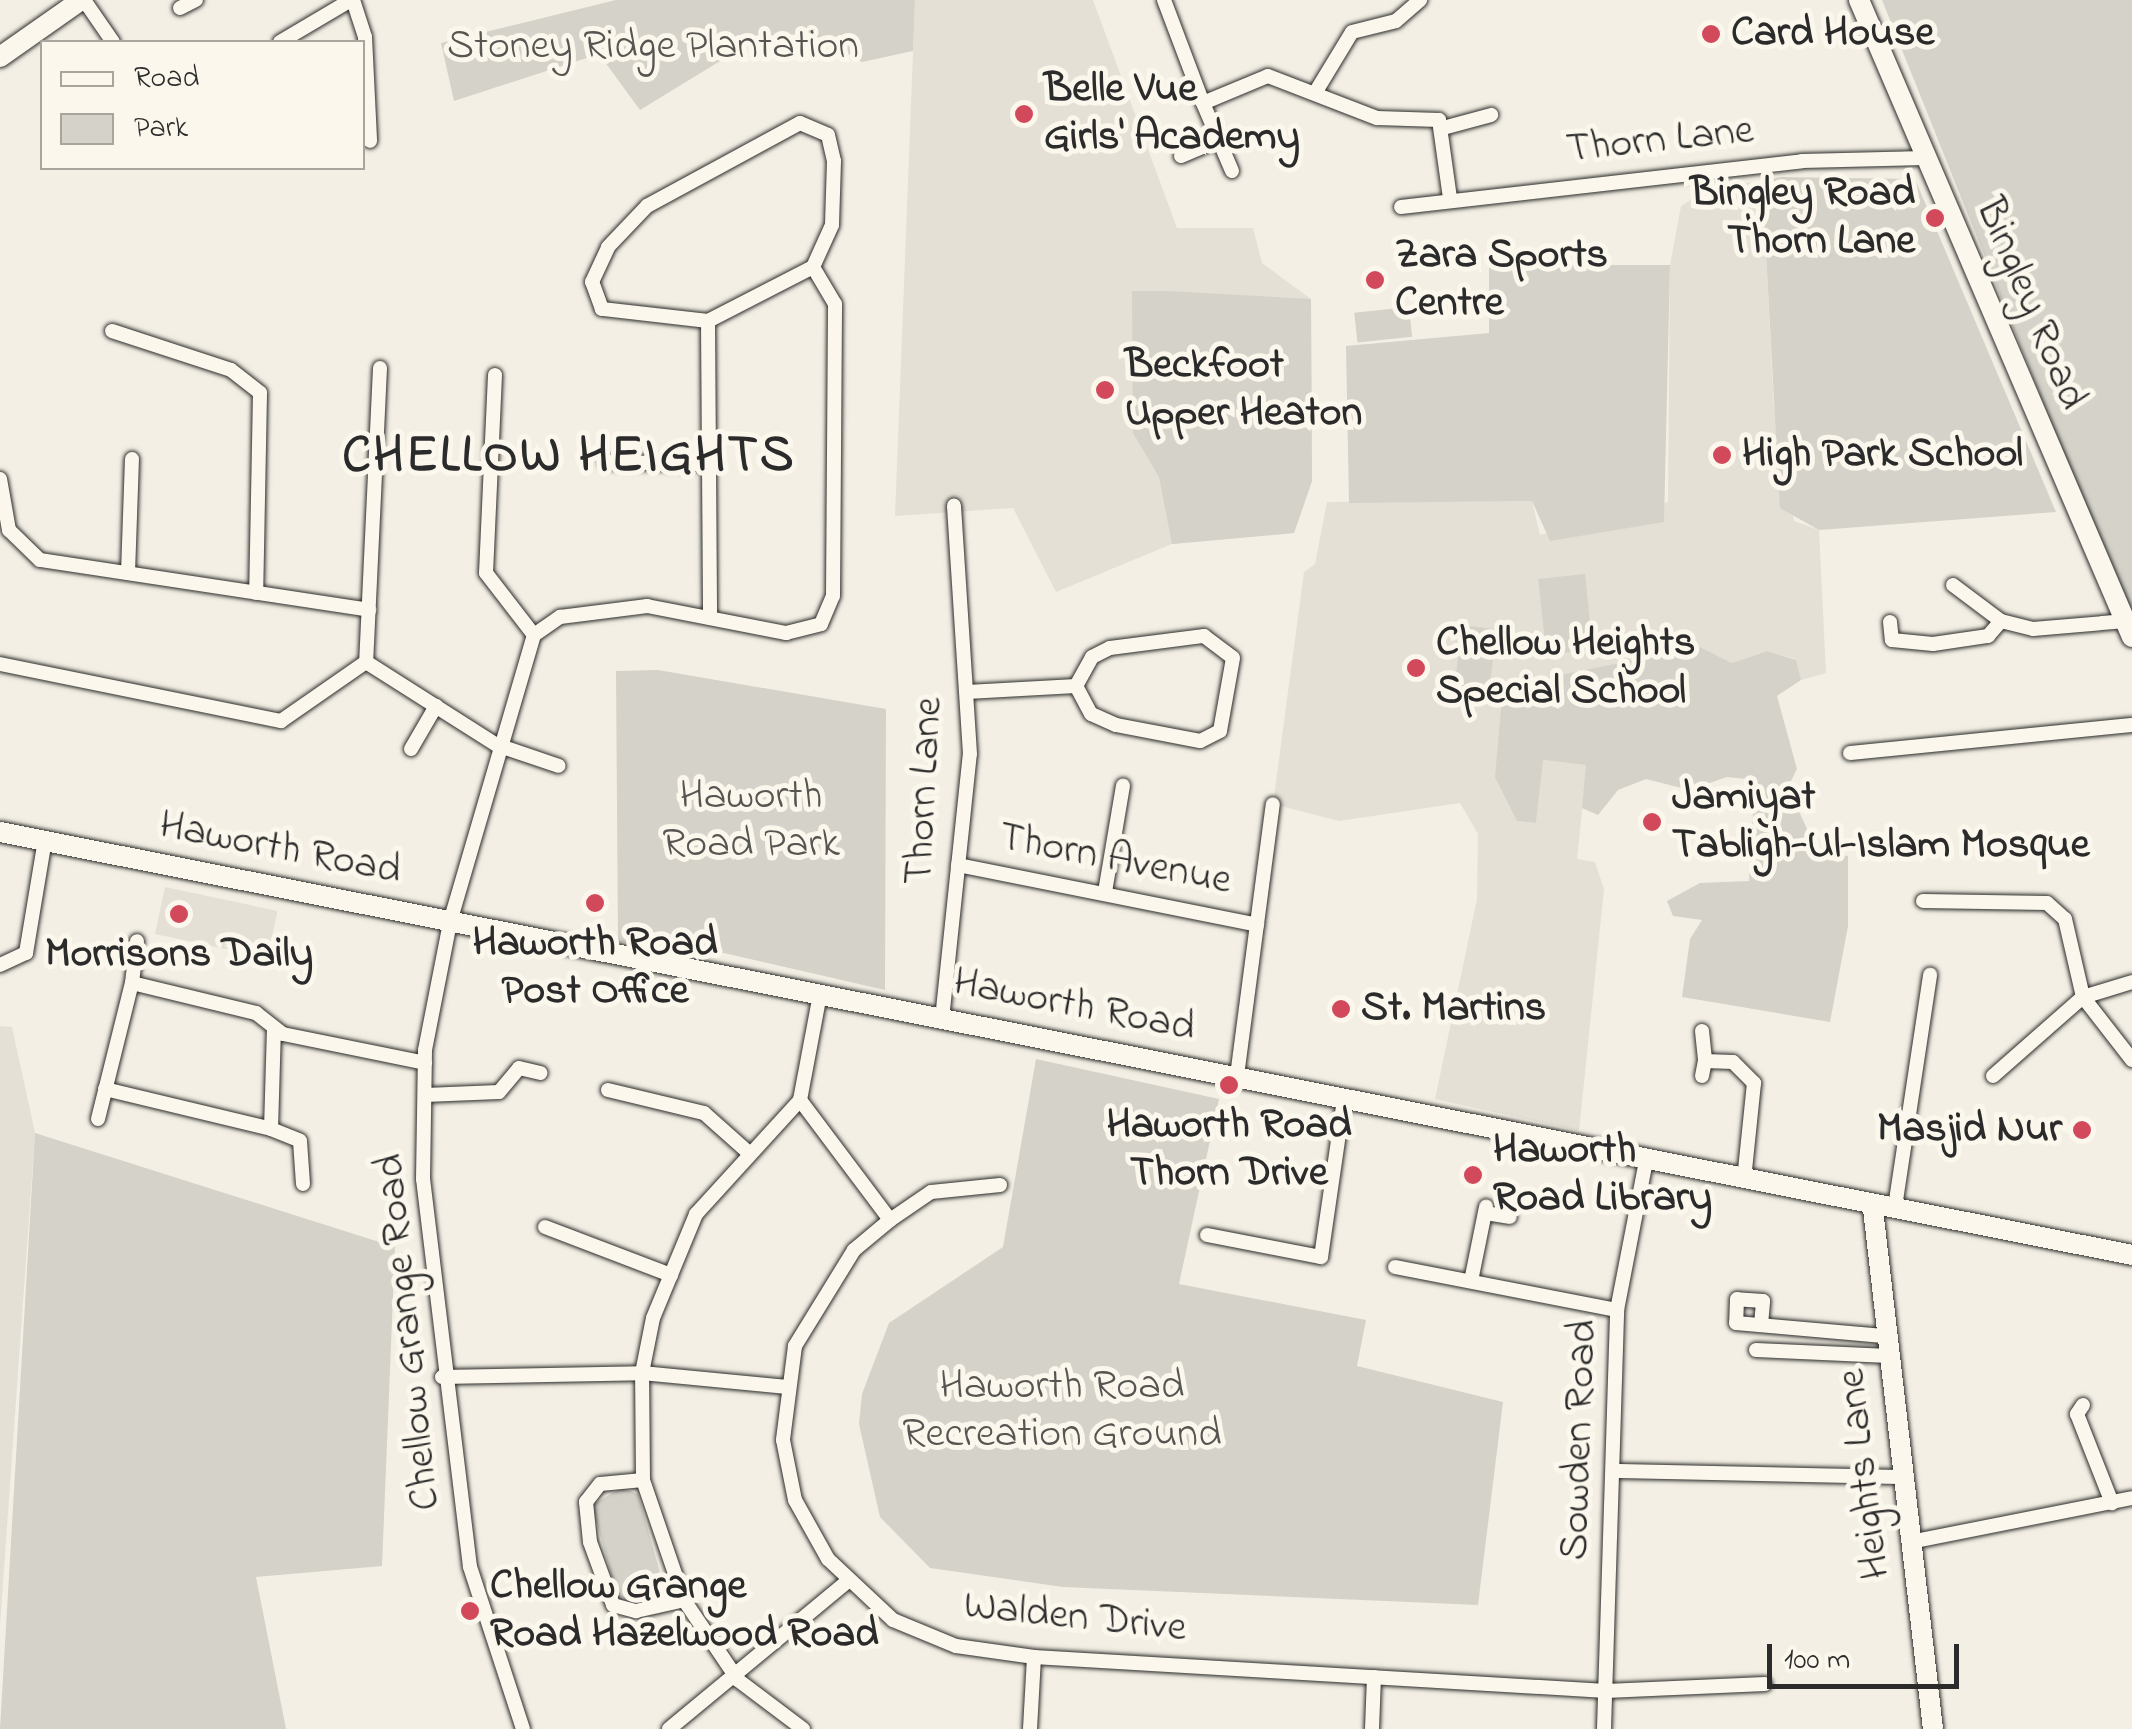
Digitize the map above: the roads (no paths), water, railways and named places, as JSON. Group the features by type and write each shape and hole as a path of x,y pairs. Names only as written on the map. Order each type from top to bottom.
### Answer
{"main road":[{"path":"0,56 83,0"},
{"name":"Bingley Road","path":"1859,0 2129,629"},
{"name":"Haworth Road","path":"0,832 1646,1156 1873,1209 1895,1207 2132,1254"},
{"name":"Heights Lane","path":"1873,1209 1933,1729"}],"street":[{"path":"83,0 112,40"},
{"path":"180,8 196,0"},
{"path":"283,40 352,0 365,37 370,141"},
{"path":"1164,0 1232,171"},
{"path":"1315,92 1352,32 1396,21 1420,0"},
{"path":"1203,104 1268,76 1377,118 1427,117 1443,128 1450,198"},
{"path":"1443,128 1491,114"},
{"path":"800,123 828,135 834,161 832,225 812,267 708,321 602,309 592,282 608,247 646,206 800,123"},
{"path":"1181,156 1219,140"},
{"name":"Thorn Lane","path":"1401,207 1450,198 1802,161 1927,158"},
{"path":"495,375 486,573 534,636 560,617 646,606 786,633 821,624 833,596 835,304 812,267"},
{"path":"708,321 710,618"},
{"path":"112,331 231,370 260,393 256,593"},
{"path":"0,664 281,721 326,698 366,662 380,368"},
{"path":"128,573 132,459"},
{"path":"606,462 710,464"},
{"path":"0,479 8,530 40,560 369,610"},
{"name":"Thorn Lane","path":"942,1019 958,865 967,692 954,506"},
{"path":"1953,585 2001,622 2071,632 2129,629"},
{"path":"1890,622 1892,640 1933,644 1988,636 2001,622"},
{"name":"Chellow Grange Road","path":"523,1729 470,1567 442,1377 424,1094 425,1063 450,922 497,745 534,636"},
{"path":"1204,636 1233,658 1220,731 1200,741 1116,725 1091,714 1076,686 1092,657 1110,648 1204,636"},
{"path":"366,662 497,745 559,766"},
{"path":"967,692 1076,686"},
{"path":"410,748 436,706"},
{"path":"1850,752 2132,725"},
{"path":"1106,892 1123,786"},
{"path":"1238,1076 1273,804"},
{"path":"0,966 26,953 45,840"},
{"name":"Thorn Avenue","path":"958,865 1257,925"},
{"path":"1923,902 2047,903 2065,919 2083,997 2132,1060"},
{"path":"98,1119 132,983 137,941"},
{"path":"1895,1207 1930,975"},
{"path":"1993,1076 2083,997 2132,982"},
{"path":"132,983 256,1013 274,1028 425,1063"},
{"path":"803,1729 738,1680 684,1600 644,1480 642,1372 671,1275 696,1214 748,1152 800,1100 820,994"},
{"path":"270,1129 274,1028"},
{"path":"1702,1032 1703,1069 1733,1062 1754,1084 1744,1179"},
{"path":"424,1094 499,1092 519,1068 540,1072"},
{"path":"105,1089 270,1129 300,1141 302,1184"},
{"path":"608,1090 704,1113 748,1152"},
{"path":"1207,1235 1321,1257 1344,1098"},
{"path":"800,1100 890,1220"},
{"name":"Sowden Road","path":"1604,1729 1617,1310 1646,1156"},
{"name":"Walden Drive","path":"1000,1185 931,1192 890,1220 821,1295 787,1386 783,1440 795,1500 847,1582 893,1620 956,1646 1034,1657 1606,1690 1766,1684"},
{"path":"1471,1281 1486,1210 1510,1217"},
{"path":"545,1227 671,1275"},
{"path":"1395,1267 1617,1310"},
{"path":"1761,1325 1888,1346"},
{"path":"1756,1350 1888,1346"},
{"path":"442,1377 642,1372 787,1386"},
{"path":"2083,1404 2077,1414 2112,1503"},
{"path":"1615,1471 1903,1477"},
{"path":"644,1480 600,1484 586,1502 590,1542 614,1604 636,1611 684,1600"},
{"path":"1910,1542 2132,1498"},
{"path":"669,1729 738,1680 847,1582"},
{"path":"1030,1729 1034,1657"},
{"path":"1372,1729 1374,1677"}],"place":[{"name":"Card House","path":"1711,34"},
{"name":"Belle Vue Girls' Academy","path":"1024,114"},
{"name":"Bingley Road Thorn Lane","path":"1935,218"},
{"name":"Zara Sports Centre","path":"1375,280"},
{"name":"Beckfoot Upper Heaton","path":"1105,390"},
{"name":"High Park School","path":"1722,455"},
{"name":"Chellow Heights Special School","path":"1416,668"},
{"name":"Jamiyat Tabligh-Ul-Islam Mosque","path":"1652,822"},
{"name":"Haworth Road Post Office","path":"595,903"},
{"name":"Morrisons Daily","path":"179,914"},
{"name":"St. Martins","path":"1341,1009"},
{"name":"Haworth Road Thorn Drive","path":"1229,1085"},
{"name":"Masjid Nur","path":"2082,1130"},
{"name":"Haworth Road Library","path":"1473,1175"},
{"name":"Chellow Grange Road Hazelwood Road","path":"470,1611"}],"district":[{"name":"CHELLOW HEIGHTS","path":"569,458"}],"park label":[{"name":"Stoney Ridge Plantation","path":"653,47"},
{"name":"Haworth Road Park","path":"751,821"},
{"name":"Haworth Road Recreation Ground","path":"1062,1411"}]}
